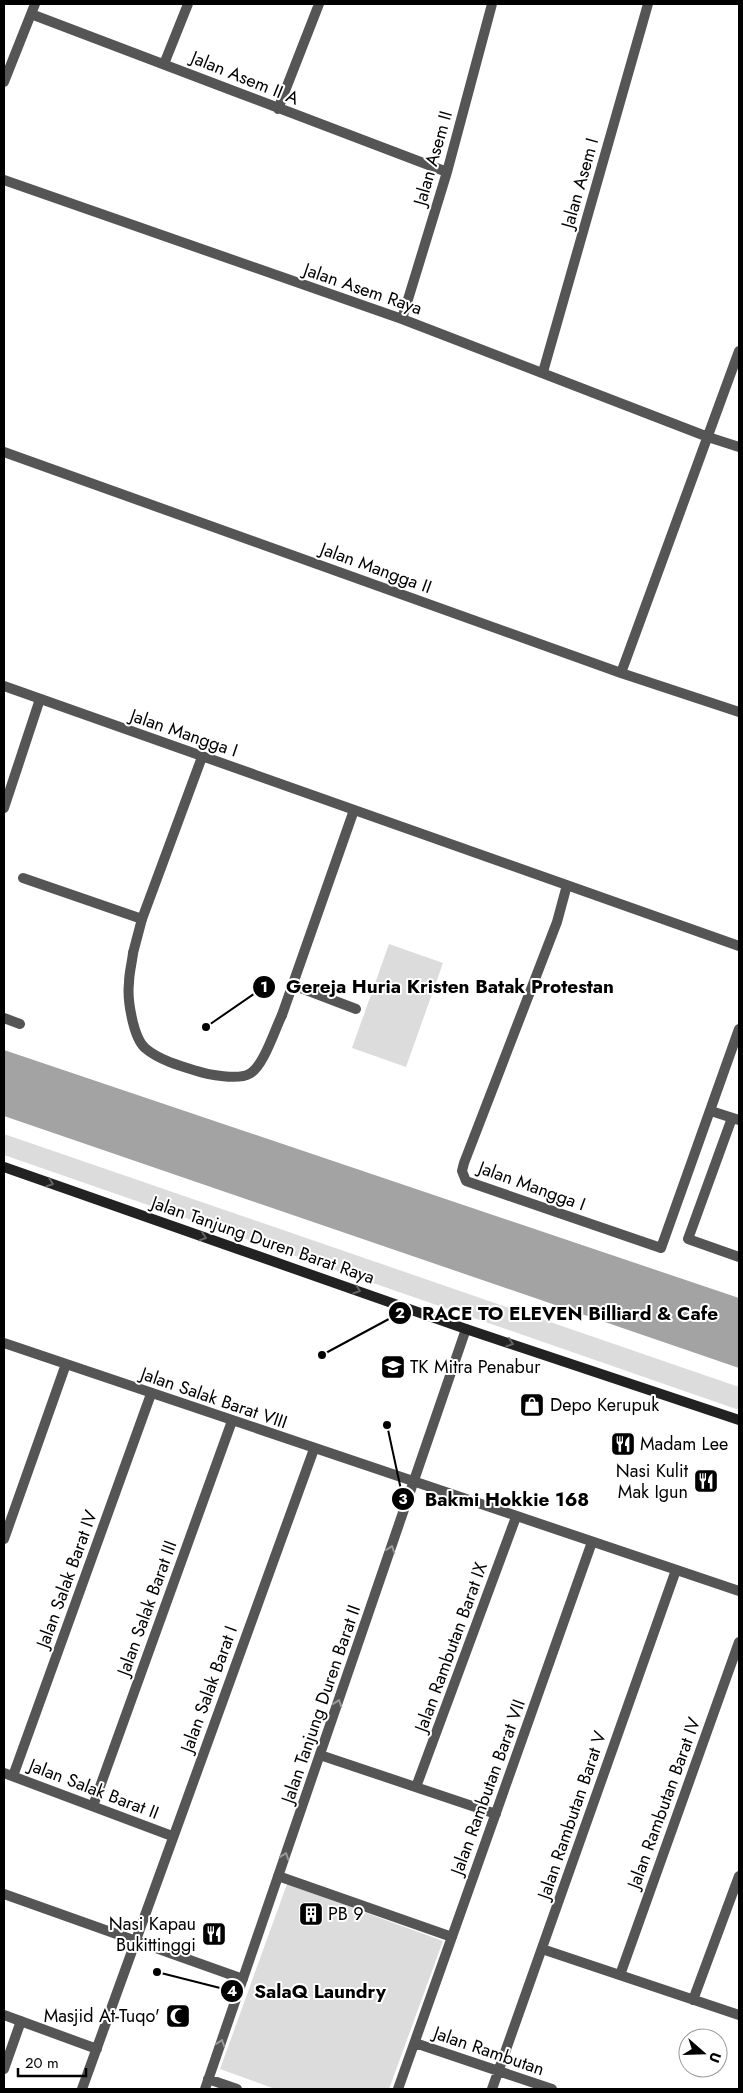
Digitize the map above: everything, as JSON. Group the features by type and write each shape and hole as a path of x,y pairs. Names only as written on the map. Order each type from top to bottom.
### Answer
{"street":[{"path":"4,82 35,4"},
{"path":"164,64 188,4"},
{"path":"278,109 319,4"},
{"name":"Jalan Asem II","path":"402,319 447,172 492,4"},
{"name":"Jalan Asem I","path":"542,372 648,4"},
{"name":"Jalan Asem II A","path":"32,14 447,172"},
{"name":"Jalan Asem Raya","path":"4,180 402,319 739,447"},
{"path":"621,673 739,351"},
{"name":"Jalan Mangga II","path":"4,452 621,673 739,712"},
{"name":"Jalan Mangga I","path":"4,686 739,946"},
{"path":"4,808 40,699"},
{"path":"202,756 142,918 133,953 128,985 136,1037 153,1054 176,1064 207,1074 249,1075 258,1067 282,1015 354,810"},
{"path":"23,878 142,918"},
{"name":"Jalan Mangga I","path":"567,885 556,922 464,1163 462,1172 466,1181 660,1248 739,1029"},
{"path":"293,985 356,1008"},
{"path":"4,1018 20,1024"},
{"path":"711,1111 736,1119 688,1239 739,1257"},
{"name":"Jalan Tanjung Duren Barat Raya","path":"4,1167 466,1329 739,1420"},
{"name":"Jalan Tanjung Duren Barat II","path":"206,2084 244,1979 466,1329"},
{"name":"Jalan Salak Barat VIII","path":"4,1344 739,1591"},
{"path":"4,1538 66,1364"},
{"name":"Jalan Salak Barat IV","path":"9,1774 151,1394"},
{"name":"Jalan Salak Barat III","path":"93,1806 232,1421"},
{"name":"Jalan Salak Barat I","path":"82,2089 172,1836 314,1449"},
{"name":"Jalan Rambutan Barat IX","path":"416,1787 516,1517"},
{"name":"Jalan Rambutan Barat VII","path":"398,2089 592,1542"},
{"name":"Jalan Rambutan Barat V","path":"492,2089 676,1570"},
{"name":"Jalan Rambutan Barat IV","path":"620,1975 739,1642"},
{"path":"320,1755 496,1814"},
{"name":"Jalan Salak Barat II","path":"9,1774 172,1836"},
{"path":"278,1876 452,1937"},
{"path":"693,2000 739,1876"},
{"path":"4,1894 244,1979"},
{"path":"542,1949 739,2015"},
{"path":"4,2015 97,2049"},
{"path":"4,2069 21,2021"},
{"name":"Jalan Rambutan","path":"415,2043 552,2089"},
{"path":"206,2084 237,2089"}],"shaded area":[{"path":"389,944 443,963 406,1067 352,1048"},
{"path":"4,1050 739,1298 739,1368 4,1116"},
{"path":"4,1134 739,1387 739,1410 4,1155"},
{"path":"287,1884 443,1941 389,2089 275,2089 220,2069"}],"place":[{"name":"Gereja Huria Kristen Batak Protestan","path":"206,1027"},
{"name":"RACE TO ELEVEN Billiard & Cafe","path":"322,1355"},
{"name":"TK Mitra Penabur","path":"393,1367"},
{"name":"Depo Kerupuk","path":"532,1405"},
{"name":"Bakmi Hokkie 168","path":"387,1425"},
{"name":"Madam Lee","path":"623,1444"},
{"name":"Nasi Kulit Mak Igun","path":"706,1481"},
{"name":"PB 9","path":"311,1914"},
{"name":"Nasi Kapau Bukittinggi","path":"214,1934"},
{"name":"SalaQ Laundry","path":"157,1972"},
{"name":"Masjid At-Tuqo'","path":"178,2016"}]}
